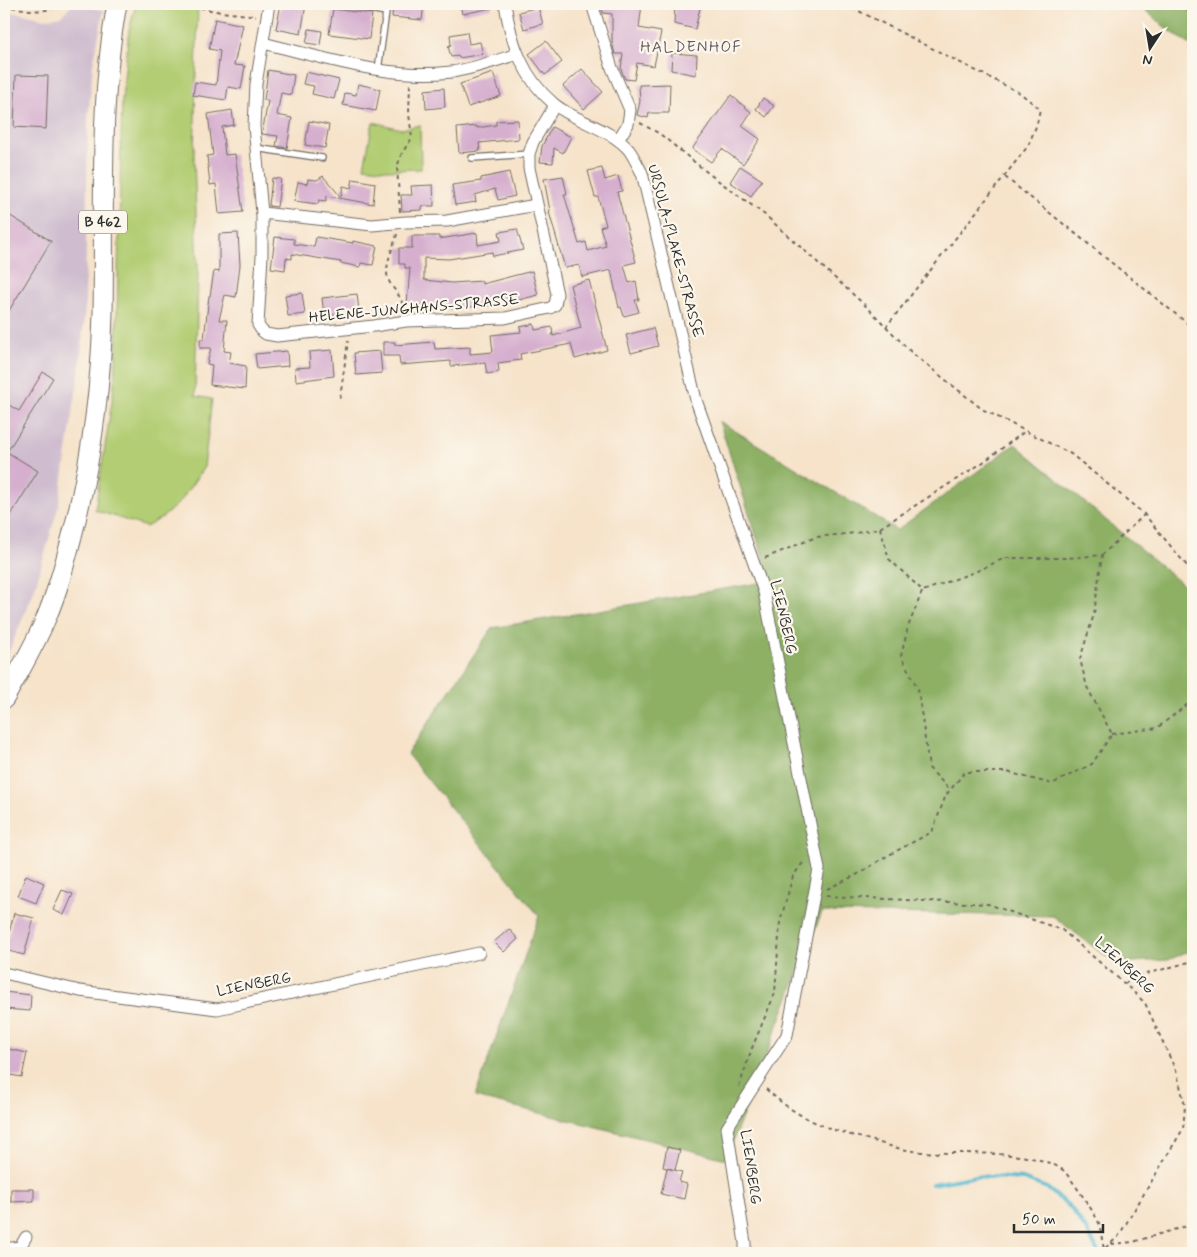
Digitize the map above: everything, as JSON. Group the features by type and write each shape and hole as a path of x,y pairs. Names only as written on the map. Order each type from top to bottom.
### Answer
{"main road":[{"name":"B 462","path":"4,699 48,615 65,564 80,503 91,446 99,381 103,314 103,119 117,6"}],"street":[{"name":"HELENE-JUNGHANS-STRASSE","path":"269,4 256,84 254,126 262,213 262,256 258,325 266,334 277,336 402,322 505,318 550,308 555,304 556,294 536,205 529,168 529,154 539,131 555,105"},
{"name":"URSULA-PLAKE-STRASSE","path":"505,4 517,54 525,72 555,105 618,140 629,150 642,173 686,354"},
{"path":"592,4 612,68 628,104 630,117 625,130 618,140"},
{"path":"263,43 378,70 410,74 468,69 517,54"},
{"path":"262,213 372,225 400,222 447,221 536,205"},
{"name":"LIENBERG","path":"686,354 696,400 764,592 819,869 787,1035 727,1128 745,1253"},
{"name":"LIENBERG","path":"4,973 80,991 217,1009 479,953"},
{"path":"4,1249 20,1247 26,1237"}],"lane":[{"path":"344,4 386,12 378,70"},
{"path":"1185,4 1193,12"},
{"path":"255,148 322,158"},
{"path":"472,158 529,154"}],"path":[{"path":"4,6 44,11 53,9 61,4"},
{"path":"193,4 211,10 267,18"},
{"path":"845,4 1020,93 1040,109 1037,124 1028,146 886,327"},
{"path":"402,322 403,304 400,295 389,280 387,272 400,222 397,167 402,153 412,138 409,114 410,74"},
{"path":"630,117 660,134 708,173 765,215 912,353 982,409 1071,454 1144,514 1193,573"},
{"path":"1005,177 1193,328"},
{"path":"340,398 350,329"},
{"path":"754,564 816,537 856,533 880,528 982,463 1024,431"},
{"path":"1112,734 1087,687 1080,660 1094,614 1102,555 1144,514"},
{"path":"880,528 889,558 923,591"},
{"path":"950,790 929,768 918,689 901,656 908,627 923,591 977,571 1005,558 1068,558 1102,555"},
{"path":"814,895 858,874 932,832 946,795 965,772 1007,772 1052,784 1092,764 1112,734 1157,728 1193,700"},
{"path":"737,1091 752,1048 776,993 780,922 793,876 815,848"},
{"name":"LIENBERG","path":"814,895 988,904 1062,930 1145,1003 1176,1073 1185,1106 1183,1129 1118,1237 1104,1249"},
{"path":"1125,984 1131,978 1193,961"},
{"path":"757,1081 781,1103 797,1114 832,1130 920,1152 1013,1155 1046,1162 1064,1171 1098,1222 1104,1253"},
{"path":"1111,1244 1133,1242 1193,1224"}],"shaded area":[{"path":"72,5 104,10 93,64 88,120 85,306 80,366 59,504 34,591 4,663 4,12 45,19 61,16"}],"green space":[{"path":"136,4 198,4 194,157 198,271 195,396 212,399 204,467 180,502 163,517 146,527 95,510 113,395 116,363 122,99 129,30"},
{"path":"1138,4 1193,4 1193,47 1166,28"},
{"path":"373,122 401,129 420,125 421,169 389,170 364,167"},
{"path":"719,421 897,530 1015,444 1193,593 1193,950 1168,960 1115,963 1053,916 822,912 726,1159 475,1097 539,916 407,754 492,628 771,581"}],"building":[{"path":"281,4 306,4 301,34 276,29"},
{"path":"393,4 424,4 422,20 392,17"},
{"path":"460,4 492,4 492,8 462,14"},
{"path":"600,4 642,4 639,28 661,32 654,66 637,63 634,80 625,79 621,69 623,54 615,54 612,42 612,14 603,13"},
{"path":"675,4 685,4 700,8 695,29 674,24"},
{"path":"538,7 543,24 524,29 519,12"},
{"path":"333,9 372,14 369,39 329,34"},
{"path":"215,19 243,25 234,65 245,66 241,89 228,87 226,100 193,95 195,82 216,85 220,51 209,49"},
{"path":"309,29 322,31 320,45 306,43"},
{"path":"467,32 469,44 480,42 483,54 459,58 458,56 451,57 448,46 451,45 450,35"},
{"path":"546,41 562,62 545,75 529,54"},
{"path":"672,53 697,55 696,75 671,70"},
{"path":"582,69 603,92 584,109 563,86"},
{"path":"268,70 294,75 291,95 281,93 277,115 292,118 287,148 276,146 278,136 262,134 268,101 264,100"},
{"path":"306,72 339,80 334,99 312,94 314,86 303,84"},
{"path":"493,73 501,96 468,107 460,84"},
{"path":"16,75 48,76 46,129 14,127"},
{"path":"358,84 380,89 376,111 343,105 345,93 356,95"},
{"path":"670,84 669,113 649,113 648,118 637,115 640,101 639,85"},
{"path":"444,88 445,107 426,109 425,90"},
{"path":"731,95 751,112 742,126 760,139 743,164 722,149 711,162 692,149"},
{"path":"763,98 774,106 766,117 756,109"},
{"path":"232,110 234,125 222,127 225,155 235,154 243,212 219,214 216,184 210,185 207,156 213,155 208,114"},
{"path":"518,120 519,139 479,143 480,151 459,153 457,128 477,126 477,128 496,125 496,121"},
{"path":"309,121 329,125 325,148 305,145"},
{"path":"552,127 571,137 563,153 554,148 553,163 540,162 542,146"},
{"path":"740,166 762,180 751,196 730,182"},
{"path":"602,168 605,180 618,176 622,191 617,192 636,262 624,265 629,283 636,281 639,300 635,300 639,312 624,316 621,307 619,308 611,270 582,277 579,265 565,268 549,212 544,179 563,176 567,194 564,194 579,244 586,242 588,251 606,246 600,227 606,225 598,197 595,197 588,171"},
{"path":"509,172 515,196 498,200 495,189 475,195 476,202 455,205 452,185 481,181 481,178"},
{"path":"323,176 341,197 343,186 351,188 353,179 375,183 373,204 327,196 326,201 319,200 318,204 294,201 298,182 307,184 308,179 317,180"},
{"path":"272,178 281,179 277,207 269,206"},
{"path":"433,185 434,206 422,206 422,210 402,211 401,195 412,195 411,186"},
{"path":"4,212 51,241 4,319"},
{"path":"517,229 523,250 493,256 492,252 449,259 424,258 424,280 452,283 482,281 482,284 532,271 538,295 500,305 454,308 407,304 410,268 405,268 405,264 399,264 399,248 412,248 412,236 439,236 439,239 477,233 478,245 501,241 499,232"},
{"path":"238,233 240,265 236,297 225,295 219,320 227,320 224,351 231,352 229,363 246,366 245,389 210,385 212,365 207,364 211,348 200,348 200,339 204,339 214,271 219,272 219,234"},
{"path":"275,237 294,239 294,244 314,247 316,237 377,246 373,265 361,263 360,267 292,254 292,259 286,258 285,270 271,268"},
{"path":"589,280 607,350 575,359 571,344 520,354 521,360 498,363 499,372 487,374 485,363 451,366 451,361 400,365 399,356 383,356 383,342 395,342 395,345 434,342 435,349 470,347 470,354 493,352 491,335 521,332 520,327 534,324 535,330 552,327 553,336 581,328 570,285"},
{"path":"302,293 305,314 288,316 285,295"},
{"path":"357,294 359,311 324,316 322,298"},
{"path":"653,328 658,346 631,353 626,335"},
{"path":"332,350 334,376 296,381 295,368 310,367 309,352"},
{"path":"287,351 288,366 257,369 255,354"},
{"path":"380,351 382,373 356,375 354,353"},
{"path":"43,372 53,378 7,452 38,471 4,526 4,402 19,411"},
{"path":"26,875 44,883 36,903 18,896"},
{"path":"62,890 73,894 64,915 53,910"},
{"path":"14,913 34,918 24,955 5,950"},
{"path":"509,929 518,939 504,952 494,942"},
{"path":"4,992 31,995 30,1011 4,1009"},
{"path":"4,1048 27,1053 22,1077 4,1074"},
{"path":"667,1147 680,1150 675,1170 663,1167"},
{"path":"667,1168 682,1172 679,1182 687,1184 684,1199 661,1194"},
{"path":"11,1189 34,1189 34,1201 11,1202"}],"waterway":[{"path":"932,1184 977,1176 1023,1179 1047,1188 1070,1207 1088,1232 1098,1252"}],"district":[{"name":"HALDENHOF","path":"691,47"}]}
